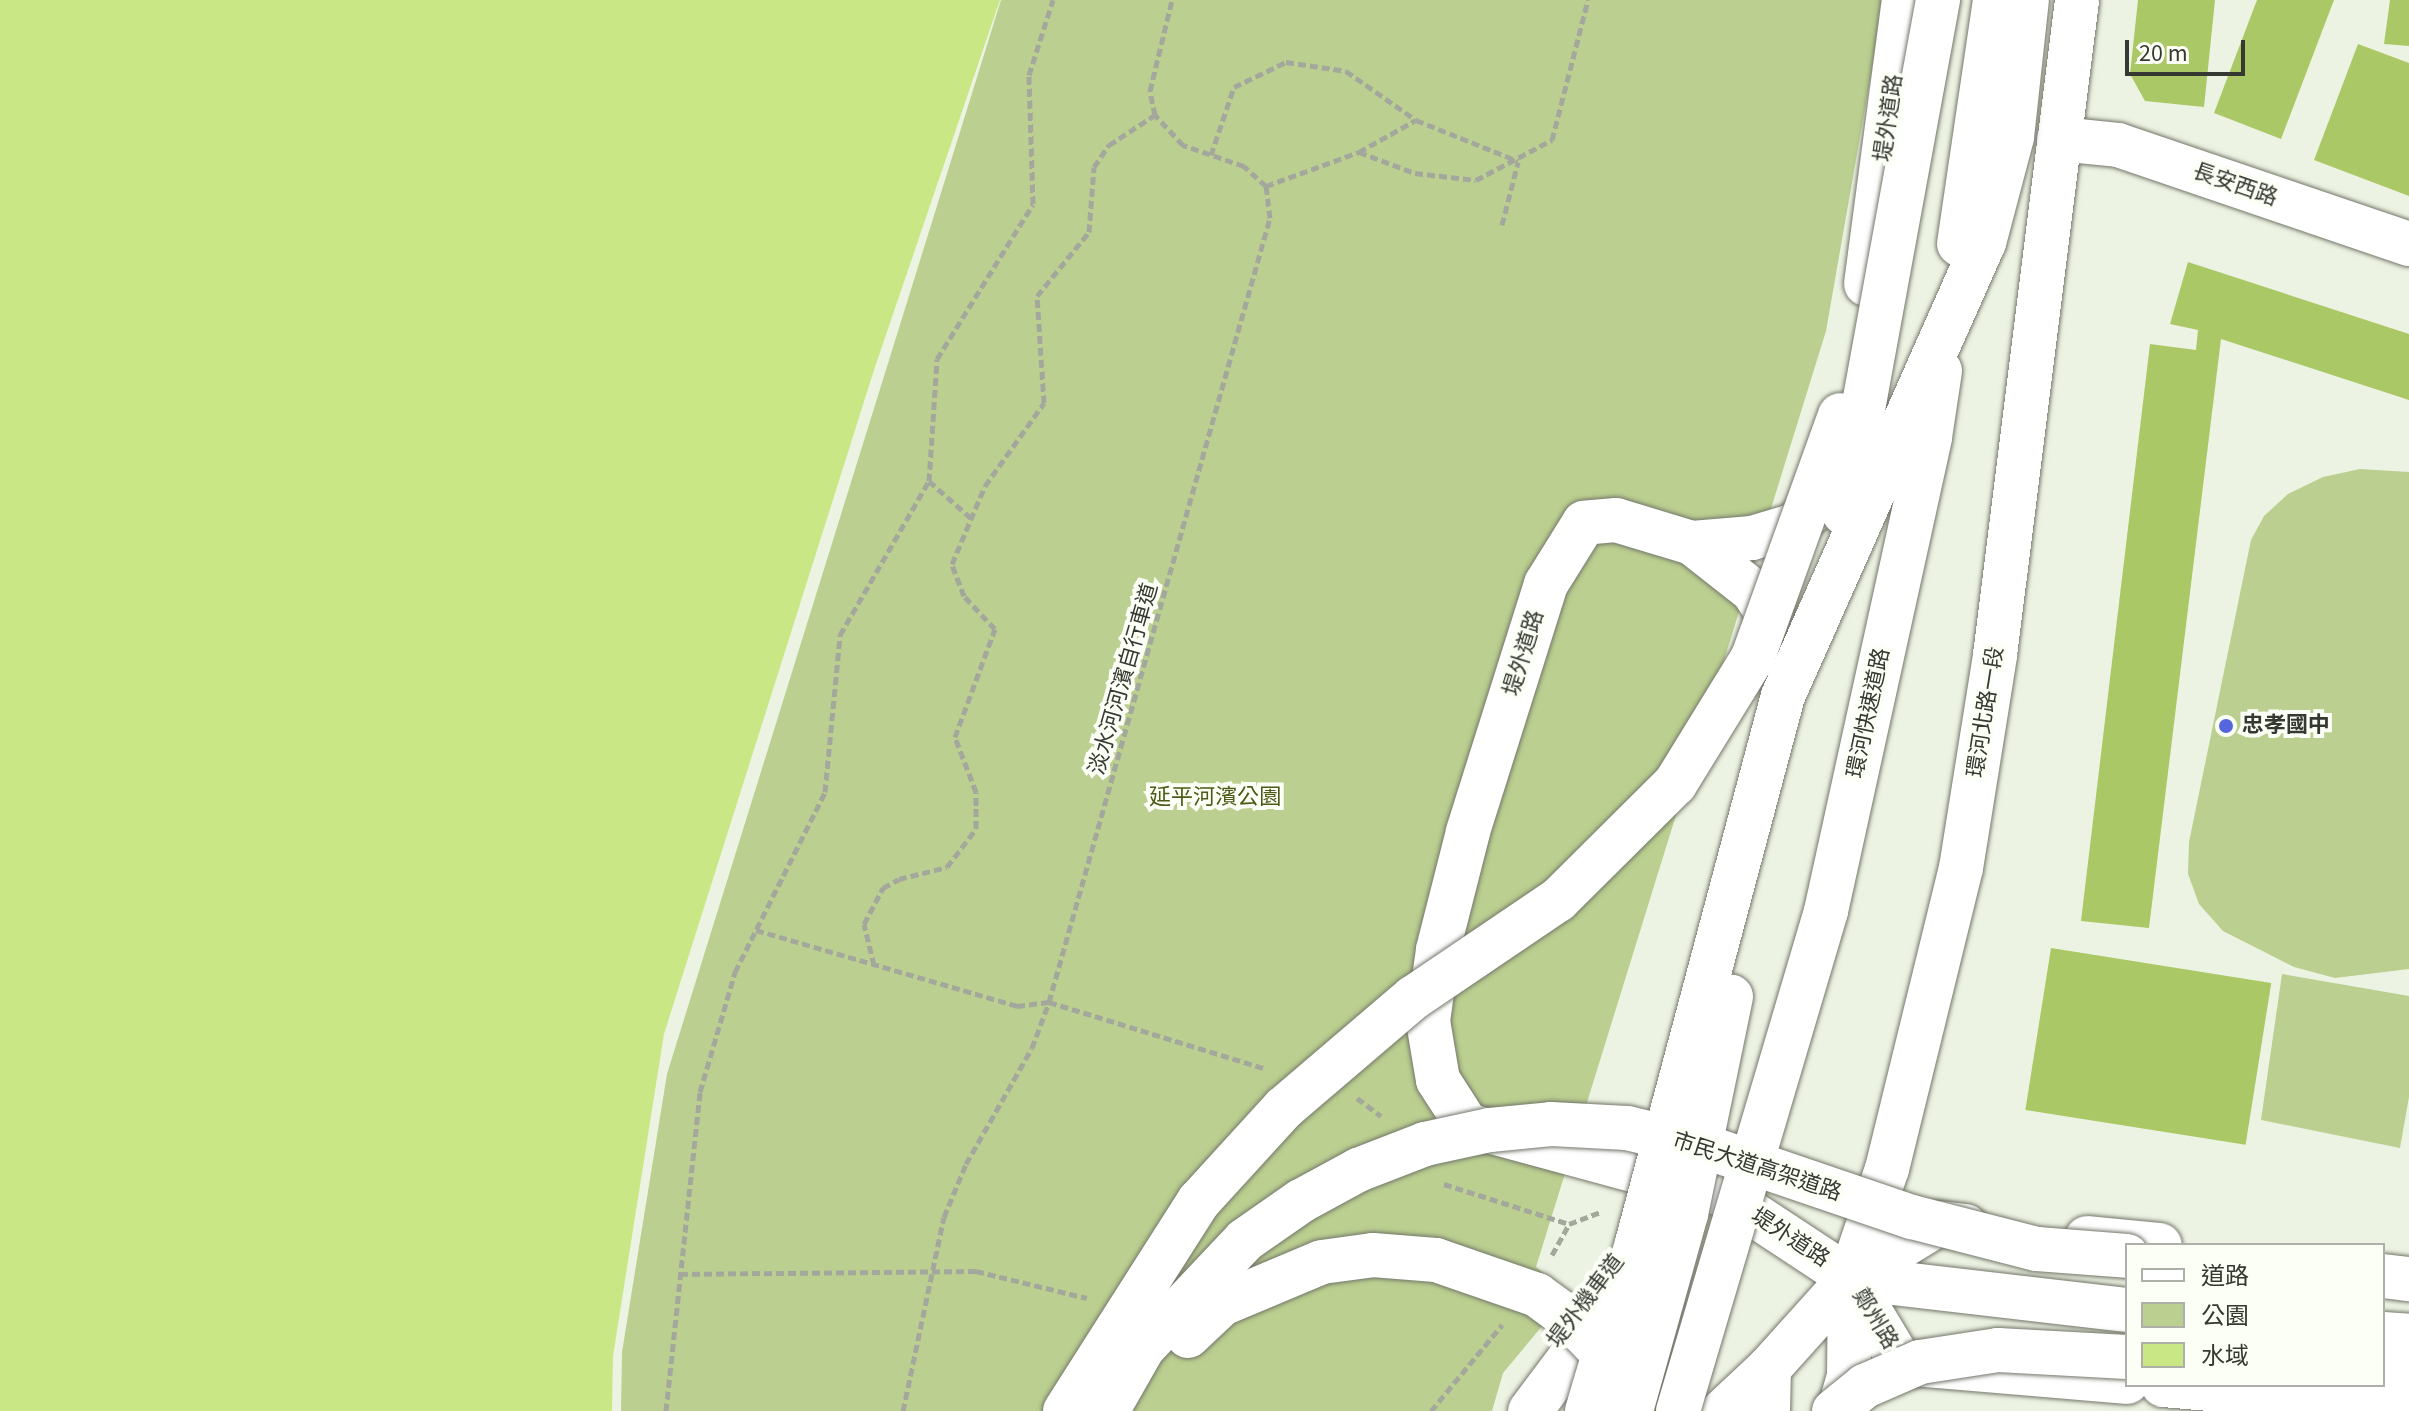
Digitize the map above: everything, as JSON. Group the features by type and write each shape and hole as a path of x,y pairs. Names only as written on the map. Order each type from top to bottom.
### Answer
{"main road":[{"name":"堤外道路","path":"1850,1278 1724,1195 1467,1125 1438,1080 1428,1021 1438,950 1468,832 1546,584 1584,523 1616,520 1692,543 1752,538 1792,526 1837,493 1904,0"},
{"path":"1631,1411 1686,1214 1734,983 1835,577 1859,410 1938,0"},
{"name":"環河快速道路","path":"1678,1411 1826,911 1930,437 1995,0"},
{"path":"1587,1411 1637,1243 1783,696 1984,243 2012,137 2027,0"},
{"name":"環河北路一段","path":"1836,1411 1849,1375 1850,1278 1887,1169 1961,868 1995,655 2077,0"},
{"name":"長安西路","path":"2059,139 2118,145 2409,244"},
{"path":"1065,1411 1199,1201 1284,1108 1413,998 1558,900 1675,784 1753,657 1884,292"},
{"path":"1670,1179 1798,700 1788,646 1753,591 1692,543"},
{"name":"市民大道高架道路","path":"1110,1411 1143,1348 1245,1240 1301,1201 1358,1170 1425,1144 1490,1130 1551,1124 1627,1128 1703,1146 1787,1179 1912,1217 2037,1249 2125,1256"},
{"name":"堤外機車道","path":"1504,1411 1627,1247 1639,1208 1670,1179"},
{"name":"堤外機車道","path":"1530,1411 1653,1246 1670,1179"},
{"name":"鄭州路","path":"2125,1382 1901,1363 1850,1278 1940,1223 2140,1243"},
{"path":"1110,1411 1222,1304 1322,1262 1373,1255 1436,1260 1485,1273 1537,1295 1615,1363 1644,1411"},
{"path":"2385,1267 2409,1270"},
{"path":"2385,1276 2409,1279"},
{"path":"1723,1411 1769,1368 1850,1278 1979,1297 2125,1310"},
{"path":"2385,1334 2409,1336"},
{"path":"1836,1411 1865,1386 1920,1362 1998,1350 2125,1357"},
{"path":"1768,1411 1769,1368"},
{"path":"2385,1375 2409,1378"},
{"path":"2186,1387 2409,1406"}],"path":[{"path":"666,1411 700,1092 735,972 825,792 840,635 929,481 937,359 1033,204 1029,75 1053,0"},
{"path":"1172,0 1150,91 1155,115 1183,145 1244,166 1266,186 1359,152 1416,120"},
{"path":"1359,152 1415,173 1476,180 1518,161 1552,140 1588,0"},
{"path":"1211,155 1234,87 1286,62 1346,71 1416,120 1518,161"},
{"path":"874,965 864,924 883,888 899,879 947,867 976,829 976,792 955,737 995,629 964,596 952,564 971,518 1007,451 1044,403 1037,296 1089,232 1094,167 1109,145 1155,115"},
{"path":"1502,225 1518,161"},
{"name":"淡水河河濱自行車道","path":"903,1411 944,1217 966,1164 1032,1048 1049,1002 1270,218 1266,186"},
{"path":"929,481 971,518"},
{"path":"756,930 1017,1006 1049,1002"},
{"path":"680,1274 933,1272"}],"green space":[{"name":"延平河濱公園","path":"1001,0 1884,0 1826,331 1536,1267 1569,1294 1503,1373 1492,1411 621,1411 622,1352 667,1074"},
{"path":"2360,469 2409,472 2409,969 2335,978 2294,967 2223,931 2199,904 2188,874 2189,842 2251,540 2264,516 2288,494 2323,477"},
{"path":"2282,974 2409,996 2409,1097 2400,1148 2261,1120"}],"water":[{"path":"0,0 1000,0 874,370 664,1034 613,1356 612,1411 0,1411"}],"building":[{"path":"2138,0 2215,0 2204,107 2145,101 2130,74"},
{"path":"2257,0 2334,0 2281,139 2214,113"},
{"path":"2390,0 2409,0 2409,46 2384,44"},
{"path":"2358,44 2409,63 2409,196 2314,160"},
{"path":"2188,262 2409,334 2409,400 2221,339 2149,928 2081,921 2150,344 2196,350 2198,330 2170,324"},
{"path":"2051,948 2271,983 2246,1145 2025,1110"}],"place":[{"name":"忠孝國中","path":"2226,726"}]}
